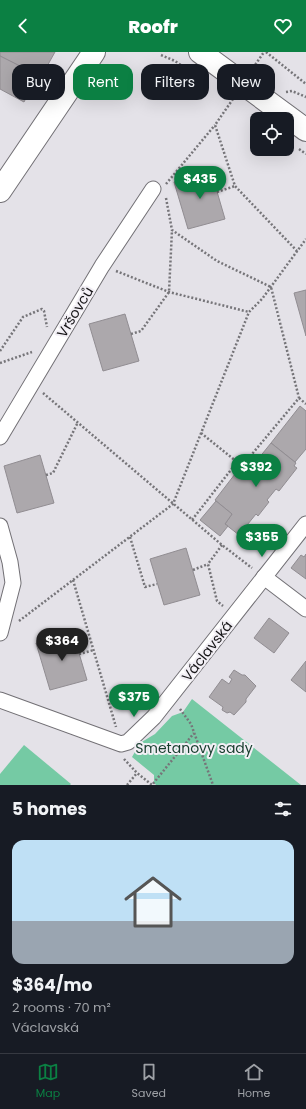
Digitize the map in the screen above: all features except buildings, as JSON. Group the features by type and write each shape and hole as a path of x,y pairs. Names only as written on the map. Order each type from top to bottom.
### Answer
{"street":[{"path":"0,191 94,52"},
{"path":"200,52 306,130"},
{"name":"Vršovců","path":"0,437 102,266 161,190"},
{"name":"Václavská","path":"121,744 128,742 143,729 167,701 306,524"},
{"path":"0,526 10,562 13,583 0,633"},
{"path":"264,577 306,609"},
{"path":"0,700 121,744"}],"path":[{"path":"258,62 265,52 306,84"},
{"path":"161,55 175,61 213,87"},
{"path":"280,93 292,91 306,97"},
{"path":"131,334 141,331 169,292 172,230 161,190 216,125 232,100"},
{"path":"216,125 234,186 297,251"},
{"path":"217,192 234,186"},
{"path":"172,230 217,261 271,287"},
{"path":"18,622 173,504 249,312 262,299 306,239"},
{"path":"102,266 169,292 249,312"},
{"path":"271,287 299,398 306,404"},
{"path":"0,351 23,317 42,309 44,311 48,330 59,338"},
{"path":"0,363 34,351"},
{"path":"32,383 192,520 264,577"},
{"path":"201,434 242,466 299,398"},
{"path":"46,475 53,473 78,422"},
{"path":"192,520 237,462"},
{"path":"130,537 145,587 157,584"},
{"path":"193,570 208,564 222,545"},
{"path":"208,564 217,602 234,616"},
{"path":"73,580 121,744 123,758 137,773 152,785 194,733"},
{"path":"79,654 94,650"},
{"path":"167,701 187,716 213,785"},
{"path":"127,785 137,773"}],"green space":[{"name":"Smetanovy sady","path":"192,699 301,785 156,785 154,783 154,775 132,757 140,743 155,734 172,716 183,712"},
{"path":"24,745 71,784 0,785 0,774"}]}
